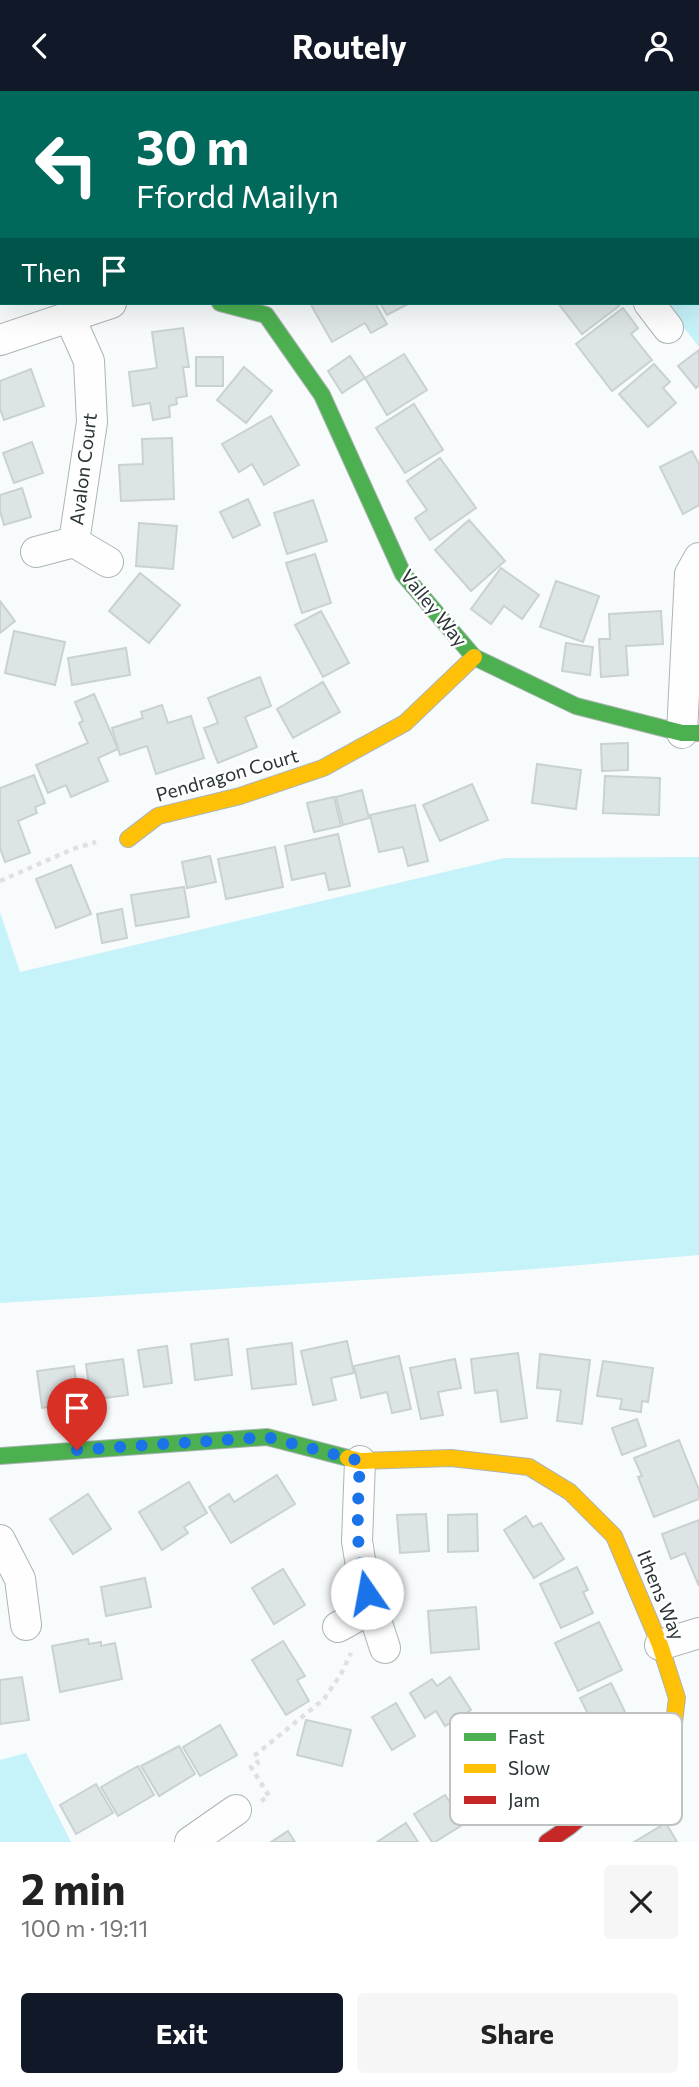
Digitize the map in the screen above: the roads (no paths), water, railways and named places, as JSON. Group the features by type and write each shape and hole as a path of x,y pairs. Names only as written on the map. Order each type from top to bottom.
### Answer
{"street":[{"path":"0,340 105,305"},
{"name":"Valley Way","path":"236,305 270,309 322,395 403,574 474,657 576,706 690,733"},
{"path":"651,305 668,328"},
{"name":"Avalon Court","path":"69,316 89,361 92,422 74,542"},
{"name":"Avalon Court","path":"36,552 74,542 108,562"},
{"path":"690,733 690,574 699,558"},
{"name":"Pendragon Court","path":"128,839 158,816 240,796 323,768 405,723 474,657"},
{"name":"Ithens Way","path":"0,1456 180,1441 267,1437 360,1461 451,1458 529,1467 570,1492 614,1536 660,1645 677,1698 676,1713"},
{"path":"360,1461 357,1541 363,1578 386,1648"},
{"path":"0,1540 20,1579 26,1625"},
{"path":"345,1639 372,1608"},
{"path":"660,1645 699,1633"},
{"path":"190,1842 236,1810"},
{"name":"Ithens Way","path":"564,1837 577,1825"}]}
